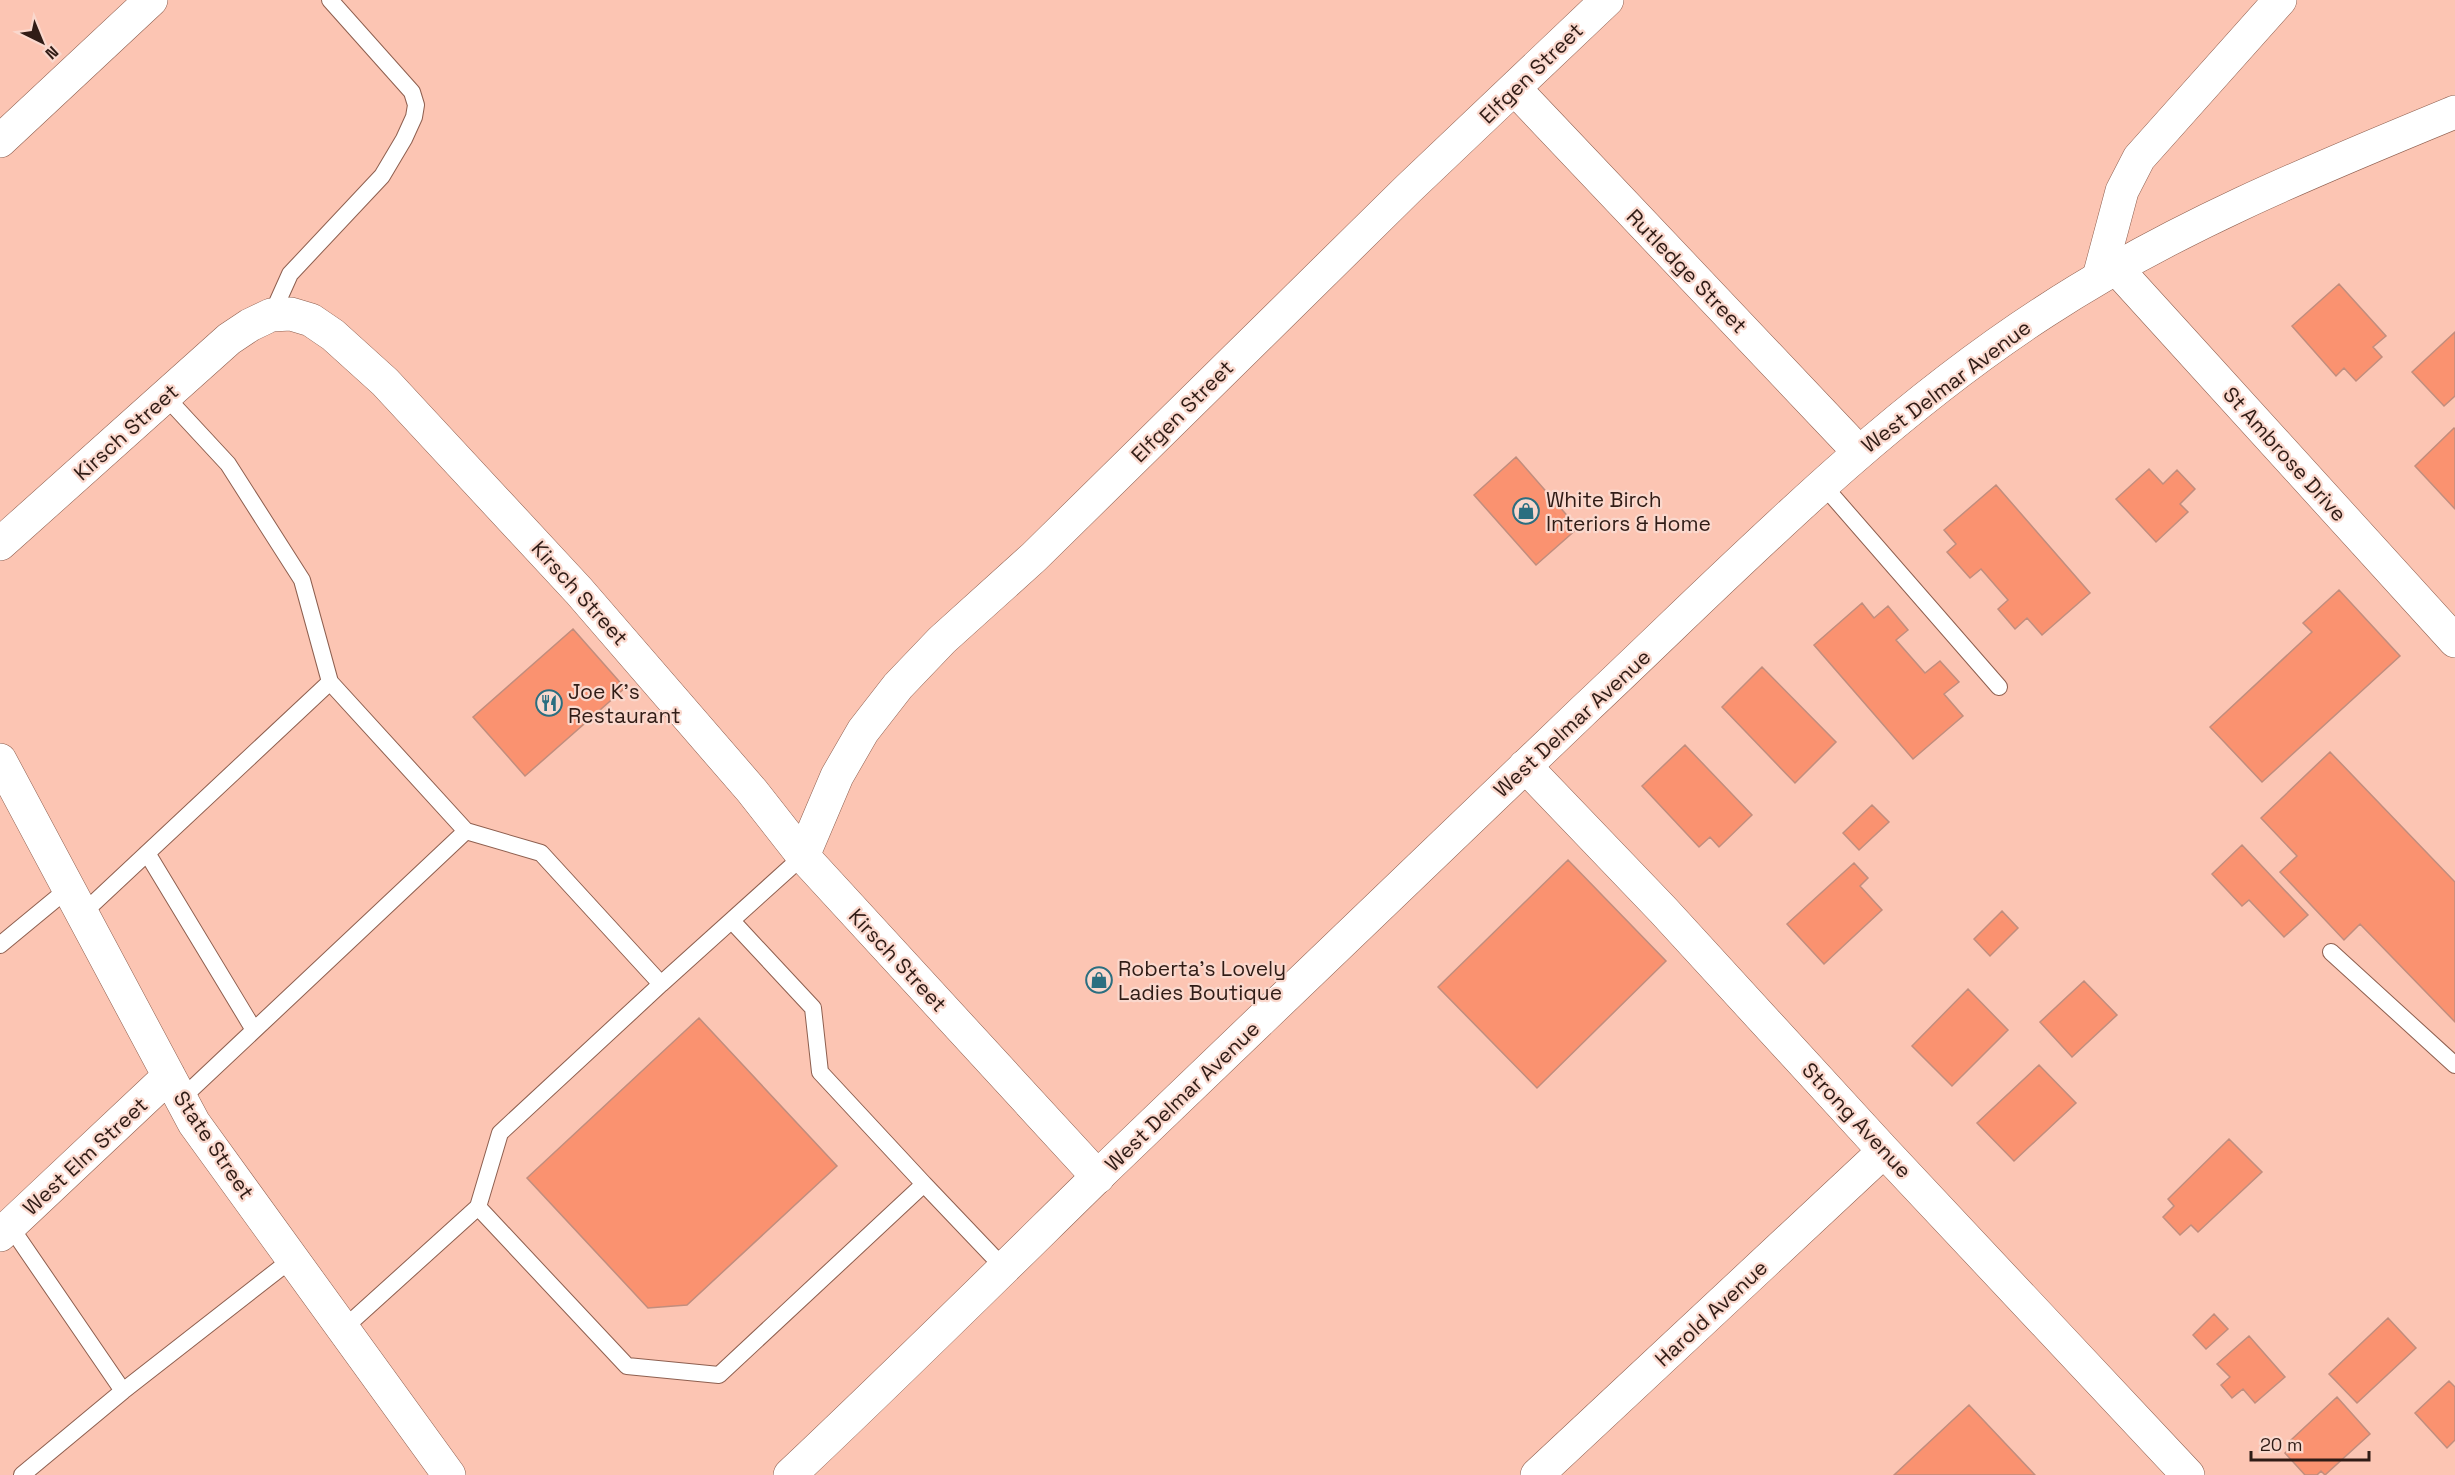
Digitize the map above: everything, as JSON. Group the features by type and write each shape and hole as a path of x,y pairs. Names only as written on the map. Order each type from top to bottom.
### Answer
{"street":[{"path":"0,141 151,0"},
{"name":"Elfgen Street","path":"803,856 847,758 863,731 898,686 942,640 1042,548 1399,197 1607,0"},
{"path":"2107,272 2122,191 2139,158 2280,0"},
{"name":"Rutledge Street","path":"1515,89 1859,452"},
{"name":"West Delmar Avenue","path":"790,1475 1525,766 1823,485 1934,390 2040,314 2107,272 2217,214 2455,112"},
{"name":"St Ambrose Drive","path":"2107,272 2455,641"},
{"name":"Kirsch Street","path":"0,544 229,339 271,315 291,314 311,321 333,335 385,382 579,591 752,791 803,856 1098,1177"},
{"name":"State Street","path":"0,760 194,1123 445,1474"},
{"name":"Strong Avenue","path":"1525,766 1664,910 1884,1151 2188,1475"},
{"name":"West Elm Street","path":"5,1231 175,1088"},
{"name":"Harold Avenue","path":"1538,1475 1884,1151"}],"lane":[{"path":"278,315 278,303 290,274 382,176 404,139 414,117 416,105 412,92 330,0"},
{"path":"165,396 228,464 302,580 330,682 466,831 541,853 661,984"},
{"path":"1823,485 1999,687"},
{"path":"0,945 76,901 147,853 330,682"},
{"path":"175,1088 254,1030 466,831"},
{"path":"147,853 254,1030"},
{"path":"343,1329 478,1207 500,1133 803,856"},
{"path":"732,921 813,1008 820,1072 1004,1268"},
{"path":"2331,952 2455,1065"},
{"path":"478,1207 627,1366 719,1375 924,1184"},
{"path":"5,1231 123,1391"},
{"path":"22,1475 123,1391 292,1259"}],"building":[{"path":"2339,284 2386,336 2373,347 2382,357 2356,381 2344,368 2336,376 2292,326"},
{"path":"2455,332 2455,396 2444,406 2412,372"},
{"path":"2455,429 2455,509 2415,466"},
{"name":"White Birch Interiors & Home","path":"1516,457 1578,528 1536,565 1474,495"},
{"path":"2149,469 2163,484 2177,470 2195,489 2180,504 2188,512 2156,542 2116,499"},
{"path":"1996,485 2090,593 2042,635 2027,618 2015,629 1998,609 2008,600 1981,569 1970,578 1947,552 1956,544 1944,530"},
{"path":"2339,590 2400,656 2262,782 2210,727 2312,632 2303,623"},
{"path":"1862,603 1874,618 1888,606 1908,630 1896,640 1925,673 1940,661 1959,682 1944,694 1963,716 1913,759 1814,645"},
{"name":"Joe K's Restaurant","path":"573,629 625,688 525,776 473,717"},
{"path":"1762,667 1836,742 1795,783 1722,707"},
{"path":"1685,745 1752,815 1719,847 1710,837 1699,847 1642,786"},
{"path":"2330,752 2455,882 2455,1022 2360,924 2344,940 2280,872 2297,856 2261,818"},
{"path":"1872,805 1889,822 1859,850 1843,833"},
{"path":"2242,845 2308,915 2284,937 2249,900 2242,906 2212,874"},
{"path":"1568,860 1666,961 1537,1088 1438,987"},
{"path":"1854,863 1868,878 1860,886 1882,910 1824,964 1787,924"},
{"path":"2002,911 2018,928 1990,956 1974,939"},
{"path":"2084,981 2117,1015 2072,1057 2040,1022"},
{"path":"1968,989 2008,1030 1952,1086 1912,1046"},
{"path":"699,1018 837,1166 687,1305 648,1308 527,1178"},
{"path":"2039,1065 2076,1103 2014,1161 1977,1123"},
{"path":"2229,1139 2262,1172 2198,1232 2191,1225 2180,1235 2163,1217 2174,1206 2168,1199"},
{"path":"2214,1314 2228,1329 2206,1349 2193,1335"},
{"path":"2388,1318 2416,1348 2357,1403 2329,1374"},
{"path":"2249,1336 2285,1377 2255,1403 2243,1389 2232,1398 2221,1385 2230,1377 2217,1364"},
{"path":"2449,1381 2455,1387 2455,1440 2447,1448 2415,1413"},
{"path":"2337,1397 2370,1434 2325,1475 2321,1471 2317,1475 2305,1475 2285,1453 2295,1444 2291,1440"},
{"path":"1969,1405 2035,1475 1894,1475"}],"place":[{"name":"White Birch Interiors & Home","path":"1526,511"},
{"name":"Joe K's Restaurant","path":"549,703"},
{"name":"Roberta's Lovely Ladies Boutique","path":"1099,980"}]}
